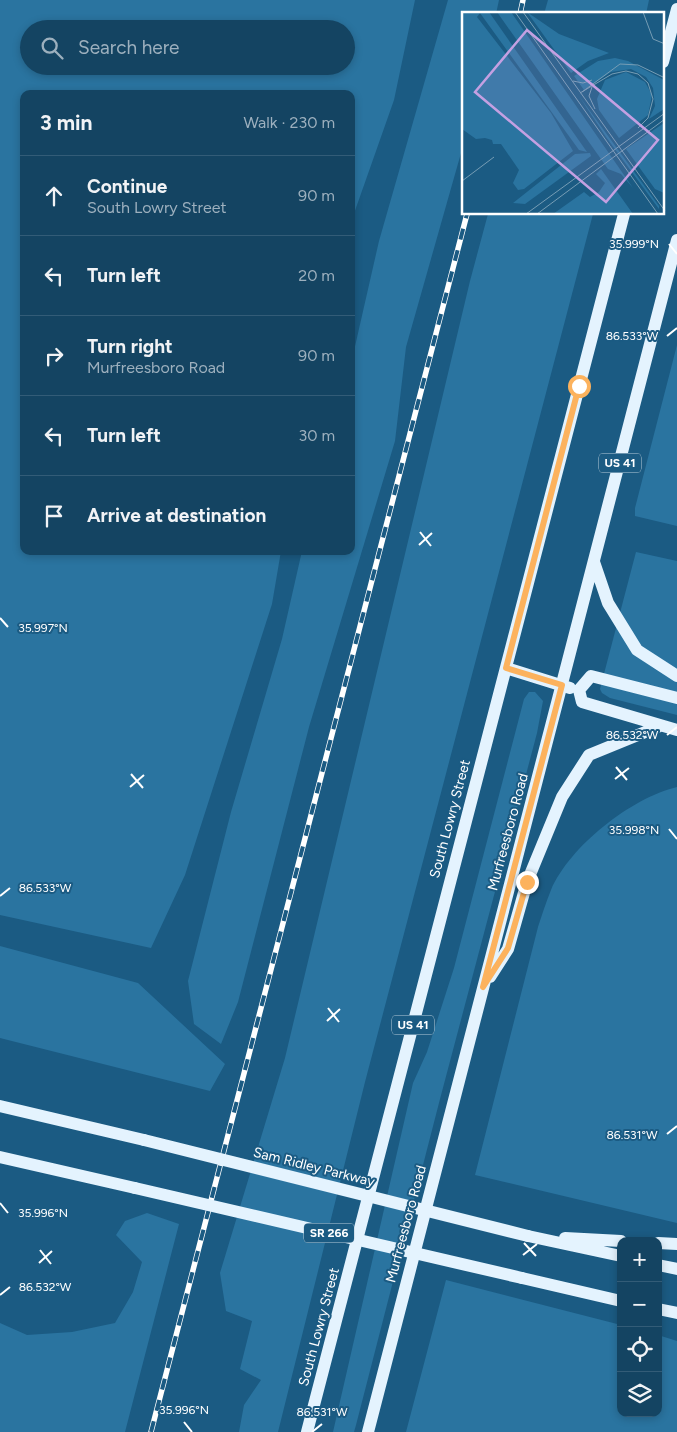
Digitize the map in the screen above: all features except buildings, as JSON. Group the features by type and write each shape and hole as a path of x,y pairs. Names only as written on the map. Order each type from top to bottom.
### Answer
{"main road":[{"path":"664,58 677,9"},
{"name":"South Lowry Street","path":"307,1432 624,215"},
{"name":"Murfreesboro Road","path":"368,1432 677,240"},
{"path":"594,562 608,603 637,650 677,676"},
{"path":"506,668 579,690"},
{"path":"579,690 591,676 677,698"},
{"path":"579,690 582,702 677,730"},
{"path":"483,987 508,948 527,882 562,798 589,755 660,726"},
{"name":"Sam Ridley Parkway","path":"0,1106 528,1236 617,1255"},
{"name":"SR 266","path":"0,1158 617,1299"},
{"path":"528,1236 617,1241"},
{"path":"662,1243 677,1244"},
{"path":"662,1266 677,1269"},
{"path":"662,1310 677,1313"}],"shaded area":[{"path":"0,0 415,0 394,100 355,211 355,90 20,90 20,555 280,555 272,604 185,875 151,948 0,915"},
{"path":"448,0 499,0 496,12 462,12 462,150 406,347 395,441 309,727 238,1002 221,1044 194,1024 188,981 231,812 282,639 301,555 355,555 355,346 379,241"},
{"path":"548,0 649,0 646,12 545,12"},
{"path":"488,215 593,215 365,1082 278,1432 239,1432 244,1405 261,1380 240,1369 252,1321 226,1311 220,1273 285,1058 470,281"},
{"path":"677,345 677,526 635,516 635,508"},
{"path":"636,552 677,561 677,715 610,698 602,693 600,689"},
{"path":"529,692 535,692 543,701 537,733 356,1425 354,1432 333,1432 413,1083 427,1052 454,968 524,699"},
{"path":"677,787 677,1223 475,1175 538,927 551,890 560,873 572,857 604,826 641,802"},
{"path":"0,946 138,983 225,1064 210,1091 0,1038"},
{"path":"147,1213 179,1224 125,1432 0,1432 0,1323 27,1335 72,1332 115,1323 133,1292 142,1262 116,1235 125,1221"},
{"path":"446,1280 617,1324 617,1417 662,1417 662,1336 677,1341 677,1432 406,1432"}],"railway":[{"path":"520,12 523,0"},
{"path":"151,1432 467,215"}],"route":[{"path":"527,882 508,948 483,987 562,685 506,668 579,386"}]}
